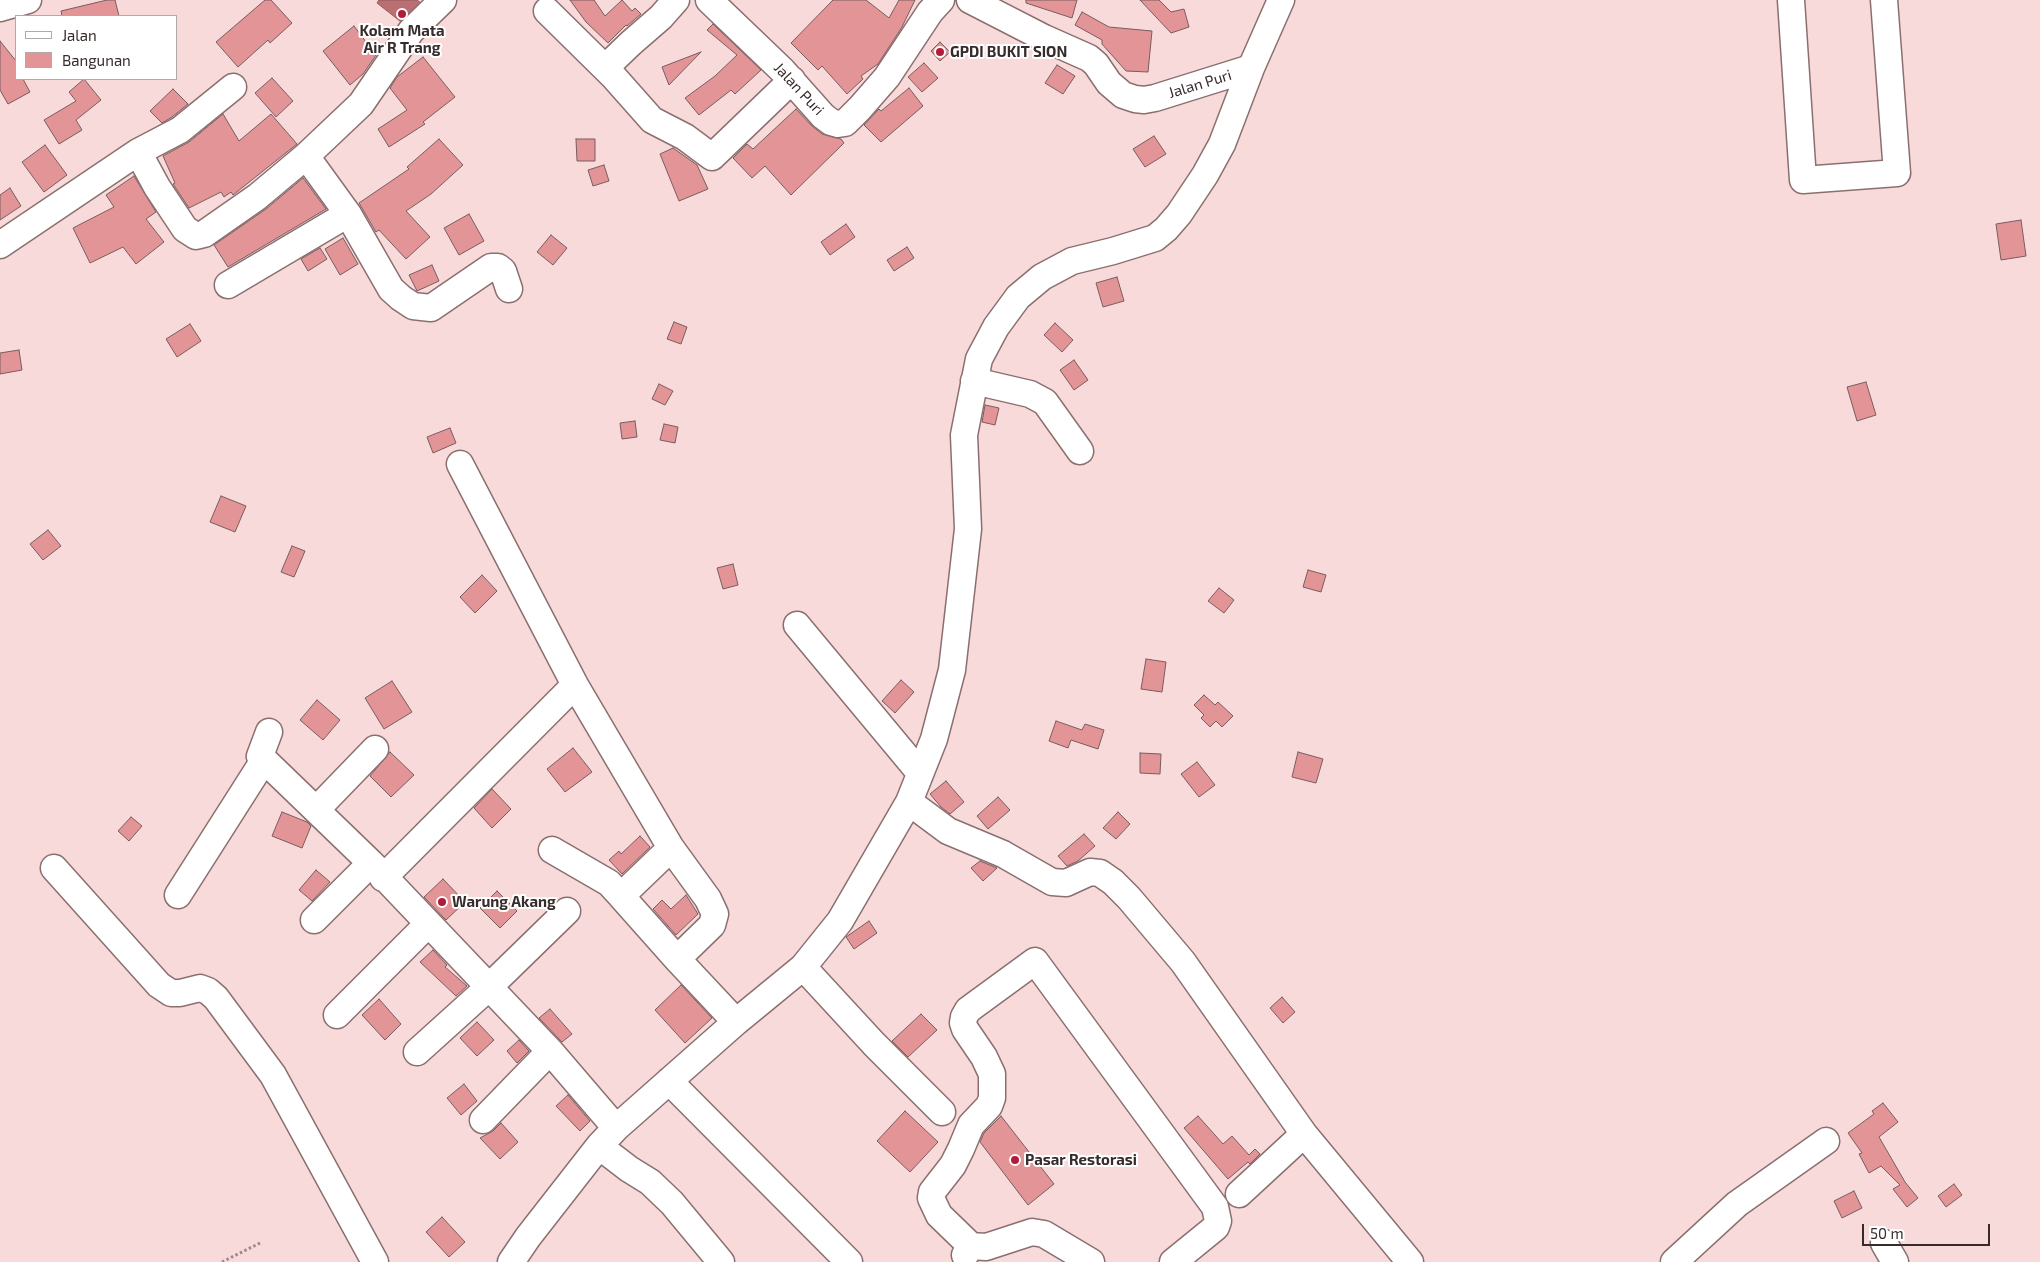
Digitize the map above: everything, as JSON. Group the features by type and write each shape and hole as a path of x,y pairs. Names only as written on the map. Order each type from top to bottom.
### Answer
{"street":[{"path":"0,8 28,0"},
{"path":"138,152 157,187 185,229 196,236 204,234 226,220 306,156 361,104 411,31 443,0"},
{"path":"605,68 661,18 676,0"},
{"name":"Jalan Puri","path":"709,0 792,80 823,116 831,122 845,123 887,77 930,12 941,0"},
{"name":"Jalan Puri","path":"970,0 1044,38 1089,58 1122,95 1135,99 1155,98 1251,68"},
{"path":"511,1262 528,1236 607,1137 736,1022 803,967 840,921 909,802 934,739 952,670 968,529 964,435 979,359 996,327 1018,298 1042,276 1072,261 1113,252 1155,238 1179,214 1205,175 1222,144 1251,68 1281,0"},
{"path":"1791,0 1803,180 1897,173 1884,0"},
{"path":"544,4 652,120 686,137 712,157 792,80"},
{"path":"3,237 138,152 180,130 233,87"},
{"path":"306,156 348,214 391,288 413,306 431,308 492,267 498,267 503,271 509,289"},
{"path":"228,285 348,214"},
{"path":"974,380 1030,394 1045,402 1080,451"},
{"path":"460,464 575,685 671,848 708,899 715,914 712,925 678,959"},
{"path":"797,625 920,773"},
{"path":"314,920 377,871 575,685"},
{"path":"269,732 260,756 377,871 550,1051 629,1169 650,1182 672,1204 721,1262"},
{"path":"316,810 376,749"},
{"path":"178,895 264,760"},
{"path":"909,802 948,831 1003,854 1052,882 1066,882 1090,872 1100,874 1113,882 1129,898 1183,962 1304,1134 1410,1262"},
{"path":"621,896 671,848"},
{"path":"552,850 609,883 736,1022"},
{"path":"54,868 159,985 170,993 180,994 200,988 208,991 216,998 273,1076 375,1262"},
{"path":"417,1052 488,987 566,911"},
{"path":"337,1015 428,924"},
{"path":"1091,1262 1044,1234 1032,1232 986,1247 966,1256 939,1215 931,1198 932,1192 953,1165 970,1125 989,1106 992,1098 992,1074 984,1057 965,1029 963,1023 964,1016 968,1010 1035,961 1215,1207 1218,1221 1216,1227 1174,1262"},
{"path":"803,967 874,1044 942,1112"},
{"path":"483,1120 550,1051"},
{"path":"669,1082 849,1262"},
{"path":"1239,1194 1304,1134"},
{"path":"1674,1262 1737,1204 1826,1142"}],"path":[{"path":"222,1262 262,1242"}],"shaded area":[{"name":"Kolam Mata Air R Trang","path":"379,0 417,0 421,3 405,25 377,3"}],"building":[{"path":"107,0 115,0 119,15 62,15 61,11"},
{"path":"265,0 271,0 292,23 270,43 268,40 238,67 216,42"},
{"path":"570,0 594,0 605,16 622,0 632,11 635,8 641,14 626,25 608,43 586,22"},
{"path":"833,0 866,0 889,18 899,0 915,0 902,27 878,64 861,76 863,79 847,94 822,66 818,70 791,43"},
{"path":"1026,0 1077,0 1072,18 1026,3"},
{"path":"1140,0 1159,0 1171,12 1184,9 1189,27 1171,33"},
{"path":"1082,12 1109,27 1152,31 1148,72 1126,71 1102,44 1102,40 1075,25"},
{"path":"713,24 761,70 735,94 731,90 699,115 685,98 715,76 737,55 707,30"},
{"path":"354,26 376,55 363,74 350,85 323,51"},
{"path":"0,41 15,60 15,80 24,80 30,92 8,104 0,90"},
{"name":"GPDI BUKIT SION","path":"940,42 950,52 940,61 931,51"},
{"path":"701,52 669,85 662,67"},
{"path":"423,57 455,97 423,122 425,124 389,147 378,129 407,110 390,88 397,77"},
{"path":"924,63 938,78 922,92 908,77"},
{"path":"1057,65 1075,76 1063,94 1045,83"},
{"path":"272,78 293,101 276,117 255,93"},
{"path":"85,80 101,100 76,120 82,130 59,144 44,120 76,101 69,92"},
{"path":"909,88 923,106 881,142 864,125 879,109 881,111"},
{"path":"173,89 188,104 162,123 150,111"},
{"path":"796,109 822,134 841,139 844,143 791,195 765,166 752,178 733,158 747,144 753,149"},
{"path":"223,114 239,141 271,114 297,144 233,195 231,192 224,197 221,192 189,208 173,184 175,183 163,156 189,142"},
{"path":"1154,136 1166,154 1145,167 1133,149"},
{"path":"439,139 463,165 431,194 406,211 430,237 406,259 379,230 376,232 359,203 409,169 407,167"},
{"path":"576,139 595,139 595,161 577,161"},
{"path":"45,145 67,175 44,192 22,162"},
{"path":"673,148 697,165 708,189 679,201 660,154"},
{"path":"604,165 609,181 593,186 588,170"},
{"path":"134,176 156,212 146,219 164,242 136,264 123,247 90,263 73,228 114,207 106,195"},
{"path":"303,178 326,209 228,267 214,245 266,209"},
{"path":"10,188 21,206 0,220 0,195"},
{"path":"469,214 484,241 459,255 444,228"},
{"path":"2021,220 2026,256 2001,260 1996,224"},
{"path":"846,224 855,237 830,255 821,242"},
{"path":"551,235 567,248 553,265 537,252"},
{"path":"343,238 358,264 340,275 325,249"},
{"path":"907,247 914,258 894,271 887,260"},
{"path":"320,248 327,259 308,271 301,259"},
{"path":"432,265 439,281 417,291 409,275"},
{"path":"1117,277 1124,301 1103,307 1096,283"},
{"path":"674,322 687,327 681,344 667,339"},
{"path":"1055,323 1073,340 1062,352 1044,335"},
{"path":"190,324 201,341 177,357 166,339"},
{"path":"19,350 22,370 0,374 0,353"},
{"path":"1074,360 1088,380 1074,390 1060,370"},
{"path":"1866,382 1876,415 1857,421 1847,387"},
{"path":"659,384 673,391 665,405 652,399"},
{"path":"985,405 999,408 995,425 982,422"},
{"path":"635,421 637,437 622,439 620,423"},
{"path":"664,424 678,427 675,443 660,440"},
{"path":"450,428 456,443 433,453 427,437"},
{"path":"221,496 246,506 235,532 210,522"},
{"path":"48,530 61,546 43,560 30,544"},
{"path":"292,546 305,551 294,577 281,572"},
{"path":"733,564 738,585 723,589 717,568"},
{"path":"1308,570 1326,575 1321,592 1303,587"},
{"path":"482,575 497,591 475,613 460,597"},
{"path":"1219,588 1234,600 1224,613 1208,601"},
{"path":"1146,659 1166,662 1162,692 1141,689"},
{"path":"901,680 914,692 895,713 882,701"},
{"path":"392,681 412,712 384,729 365,698"},
{"path":"1204,695 1215,705 1218,702 1233,716 1222,727 1216,721 1210,727 1201,718 1204,715 1194,705"},
{"path":"317,700 340,720 323,740 300,720"},
{"path":"1056,721 1082,730 1085,724 1104,730 1098,749 1071,740 1068,748 1049,741"},
{"path":"573,748 592,772 565,792 547,769"},
{"path":"390,752 414,775 391,797 370,776"},
{"path":"1298,752 1323,759 1316,783 1292,777"},
{"path":"1140,753 1161,754 1160,774 1140,773"},
{"path":"1197,762 1215,785 1199,797 1181,774"},
{"path":"946,781 964,802 950,814 930,794"},
{"path":"492,789 511,809 492,828 474,808"},
{"path":"998,797 1010,810 988,829 977,816"},
{"path":"282,812 307,822 311,826 302,848 272,836"},
{"path":"1118,812 1130,824 1116,839 1103,828"},
{"path":"131,817 142,826 129,841 118,831"},
{"path":"1084,834 1095,846 1078,861 1067,866 1058,856"},
{"path":"640,836 650,847 622,874 609,860 619,851 621,854"},
{"path":"980,861 997,868 983,881 971,868"},
{"path":"316,870 330,882 312,901 299,890"},
{"name":"Warung Akang","path":"443,879 465,902 446,920 424,897"},
{"path":"497,891 517,911 500,928 480,908"},
{"path":"686,895 698,914 676,935 653,909 662,900 671,909"},
{"path":"869,921 877,933 854,949 846,937"},
{"path":"433,950 447,965 445,967 467,986 456,996 420,962"},
{"path":"681,985 712,1018 685,1043 655,1010"},
{"path":"1282,997 1295,1012 1283,1023 1270,1008"},
{"path":"379,999 401,1024 385,1040 362,1015"},
{"path":"550,1009 572,1034 562,1042 539,1018"},
{"path":"921,1014 937,1030 908,1057 892,1041"},
{"path":"477,1022 494,1040 477,1056 460,1038"},
{"path":"519,1040 529,1051 517,1063 507,1051"},
{"path":"464,1084 477,1101 461,1115 447,1098"},
{"path":"568,1095 590,1121 580,1131 556,1106"},
{"path":"1883,1103 1898,1122 1879,1137 1905,1182 1918,1198 1907,1207 1893,1189 1900,1185 1881,1166 1869,1173 1859,1154 1862,1153 1848,1133 1874,1114 1872,1111"},
{"path":"905,1111 938,1142 910,1172 877,1141"},
{"name":"Pasar Restorasi","path":"1001,1116 1054,1184 1028,1205 980,1142 984,1133"},
{"path":"1198,1116 1223,1144 1232,1136 1249,1155 1255,1149 1260,1154 1250,1164 1248,1162 1228,1179 1184,1128"},
{"path":"501,1123 518,1142 500,1159 480,1138 493,1131"},
{"path":"1954,1184 1962,1195 1946,1207 1938,1196"},
{"path":"1854,1191 1862,1208 1842,1218 1834,1201"},
{"path":"442,1217 465,1242 449,1257 426,1232"}],"place":[{"name":"Kolam Mata Air R Trang","path":"402,14"},
{"name":"GPDI BUKIT SION","path":"940,52"},
{"name":"Warung Akang","path":"442,902"},
{"name":"Pasar Restorasi","path":"1015,1160"}]}
